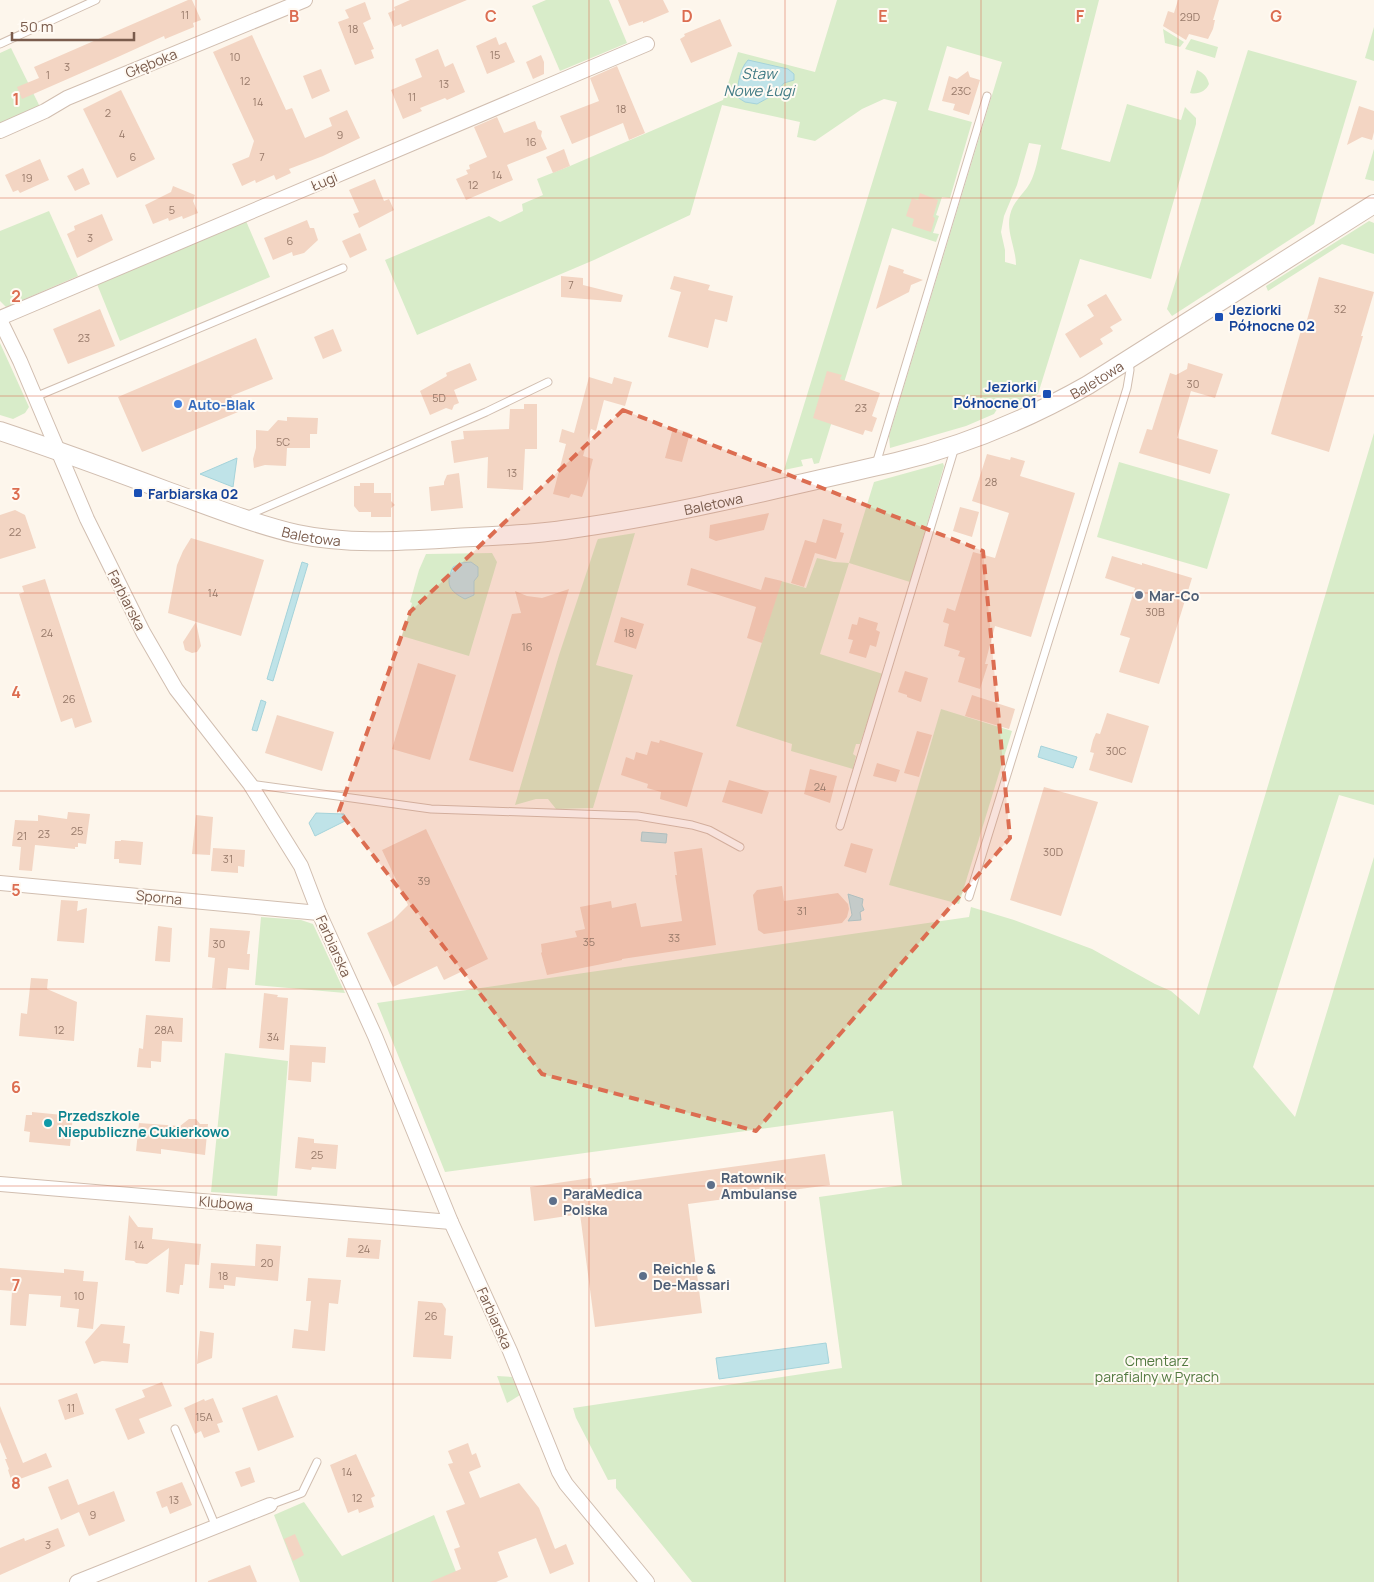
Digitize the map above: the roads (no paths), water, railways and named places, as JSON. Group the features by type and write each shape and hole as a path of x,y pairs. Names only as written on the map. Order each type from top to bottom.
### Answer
{"street":[{"name":"Głęboka","path":"0,131 45,111 67,98 305,0"},
{"name":"Ługi","path":"0,319 647,44"},
{"name":"Baletowa","path":"0,432 58,450 241,518 298,534 350,540 420,540 531,533 600,525 875,467 919,456 1000,428 1050,405 1129,359 1374,204"},
{"name":"Farbiarska","path":"0,319 87,519 142,632 176,689 250,784 301,866 319,913 375,1036 451,1222 510,1351 559,1472 566,1484 647,1582"},
{"name":"Sporna","path":"0,883 319,913"},
{"name":"Klubowa","path":"0,1184 451,1222"},
{"path":"77,1582 270,1505"}],"lane":[{"path":"0,44 96,0"},
{"path":"875,467 987,96"},
{"path":"35,397 343,268"},
{"path":"969,897 1127,388 1130,370 1129,359"},
{"path":"241,518 486,412 548,382"},
{"path":"840,826 956,444"},
{"path":"250,784 432,809 647,817 673,820 709,830 740,847"},
{"path":"175,1429 216,1527"},
{"path":"270,1505 302,1493 316,1462"}],"water":[{"name":"Staw Nowe Ługi","path":"748,60 788,69 794,74 794,80 784,83 775,94 757,104 745,102 737,97 741,73"},
{"path":"237,458 233,487 200,474"},
{"path":"302,562 308,564 273,681 267,679"},
{"path":"471,562 478,567 478,576 474,581 474,595 465,599 452,590 449,578 453,567 461,563"},
{"path":"261,700 266,702 257,731 252,730"},
{"path":"1041,746 1077,757 1073,768 1038,757"},
{"path":"316,813 344,814 347,820 315,836 309,823"},
{"path":"642,832 667,834 666,843 641,841"},
{"path":"848,894 863,899 862,905 864,910 860,912 861,920 848,921 852,915"},
{"path":"826,1343 829,1363 719,1379 716,1358"}],"place":[{"name":"Jeziorki Północne 02","path":"1219,317"},
{"name":"Jeziorki Północne 01","path":"1047,394"},
{"name":"Auto-Blak","path":"178,404"},
{"name":"Farbiarska 02","path":"138,493"},
{"name":"Mar-Co","path":"1139,595"},
{"name":"Przedszkole Niepubliczne Cukierkowo","path":"48,1123"},
{"name":"Ratownik Ambulanse","path":"711,1185"},
{"name":"ParaMedica Polska","path":"553,1201"},
{"name":"Reichle & De-Massari","path":"643,1276"}],"park label":[{"name":"Cmentarz parafialny w Pyrach","path":"1157,1368"}]}
